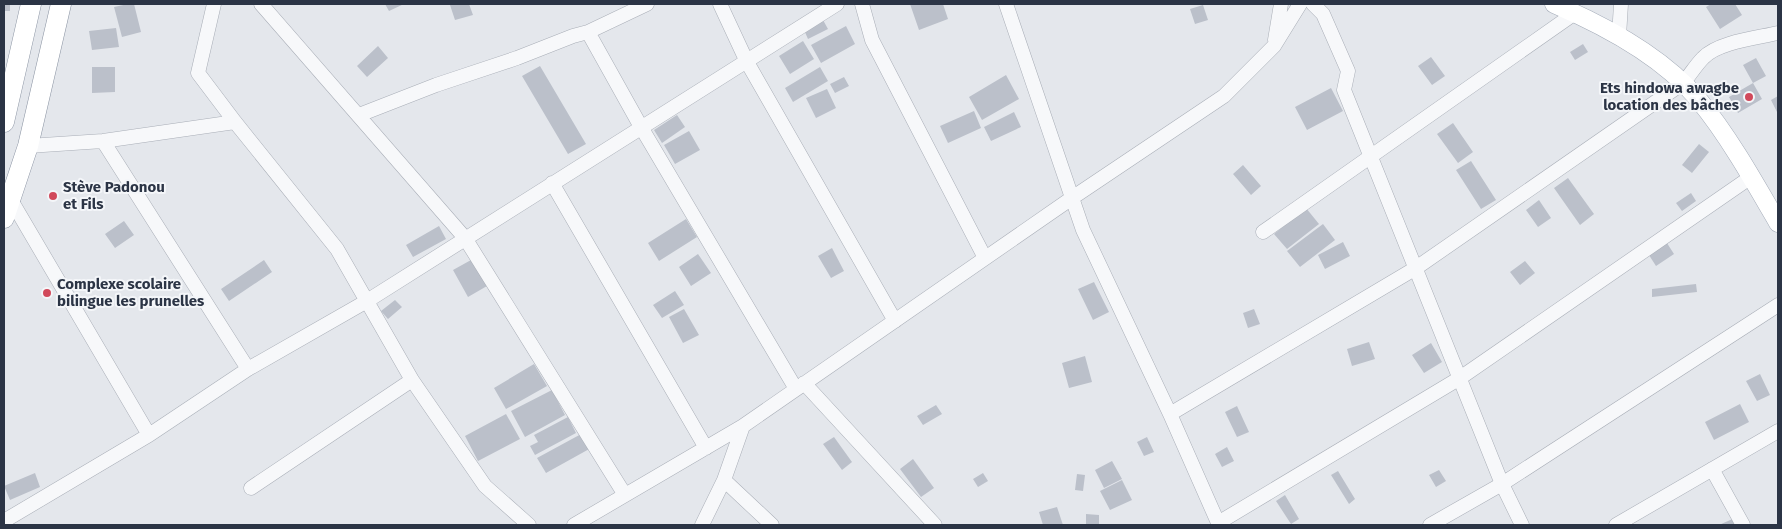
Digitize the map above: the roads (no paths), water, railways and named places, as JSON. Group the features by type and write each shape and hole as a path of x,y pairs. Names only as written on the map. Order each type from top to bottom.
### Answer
{"highway":[{"path":"4,122 31,4"},
{"path":"7,209 28,146 61,4"}],"main road":[{"path":"1554,4 1619,36 1683,83 1709,112 1778,223"}],"street":[{"path":"214,4 198,73 337,249 412,380 485,486 529,525"},
{"path":"261,4 464,238 626,495"},
{"path":"359,115 436,84 517,58 588,32 647,4"},
{"path":"720,4 747,62 895,321"},
{"path":"4,521 149,435 248,369 367,301 837,4"},
{"path":"862,4 872,40 985,258"},
{"path":"1006,4 1083,230 1170,414 1219,524 1460,378 1751,177"},
{"path":"1274,46 1281,4"},
{"path":"574,525 743,426 1072,198 1224,96 1274,46 1300,4"},
{"path":"1313,4 1323,14 1348,71 1344,90 1502,484 1522,525"},
{"path":"1619,36 1621,4"},
{"path":"1263,232 1575,13"},
{"path":"588,32 641,127 800,386 935,525"},
{"path":"1170,414 1416,268 1683,83 1704,56 1719,48 1735,43 1778,33"},
{"path":"28,146 103,141 235,122"},
{"path":"103,141 248,369"},
{"path":"552,183 706,448"},
{"path":"7,209 149,435"},
{"path":"1430,525 1502,484 1778,305"},
{"path":"250,488 412,380"},
{"path":"702,525 724,480 743,426"},
{"path":"1616,525 1778,432"},
{"path":"1712,469 1743,525"},
{"path":"724,480 772,525"}],"place":[{"name":"Ets hindowa awagbe location des bâches","path":"1749,97"},
{"name":"Stève Padonou et Fils","path":"53,196"},
{"name":"Complexe scolaire bilingue les prunelles","path":"47,293"}]}
